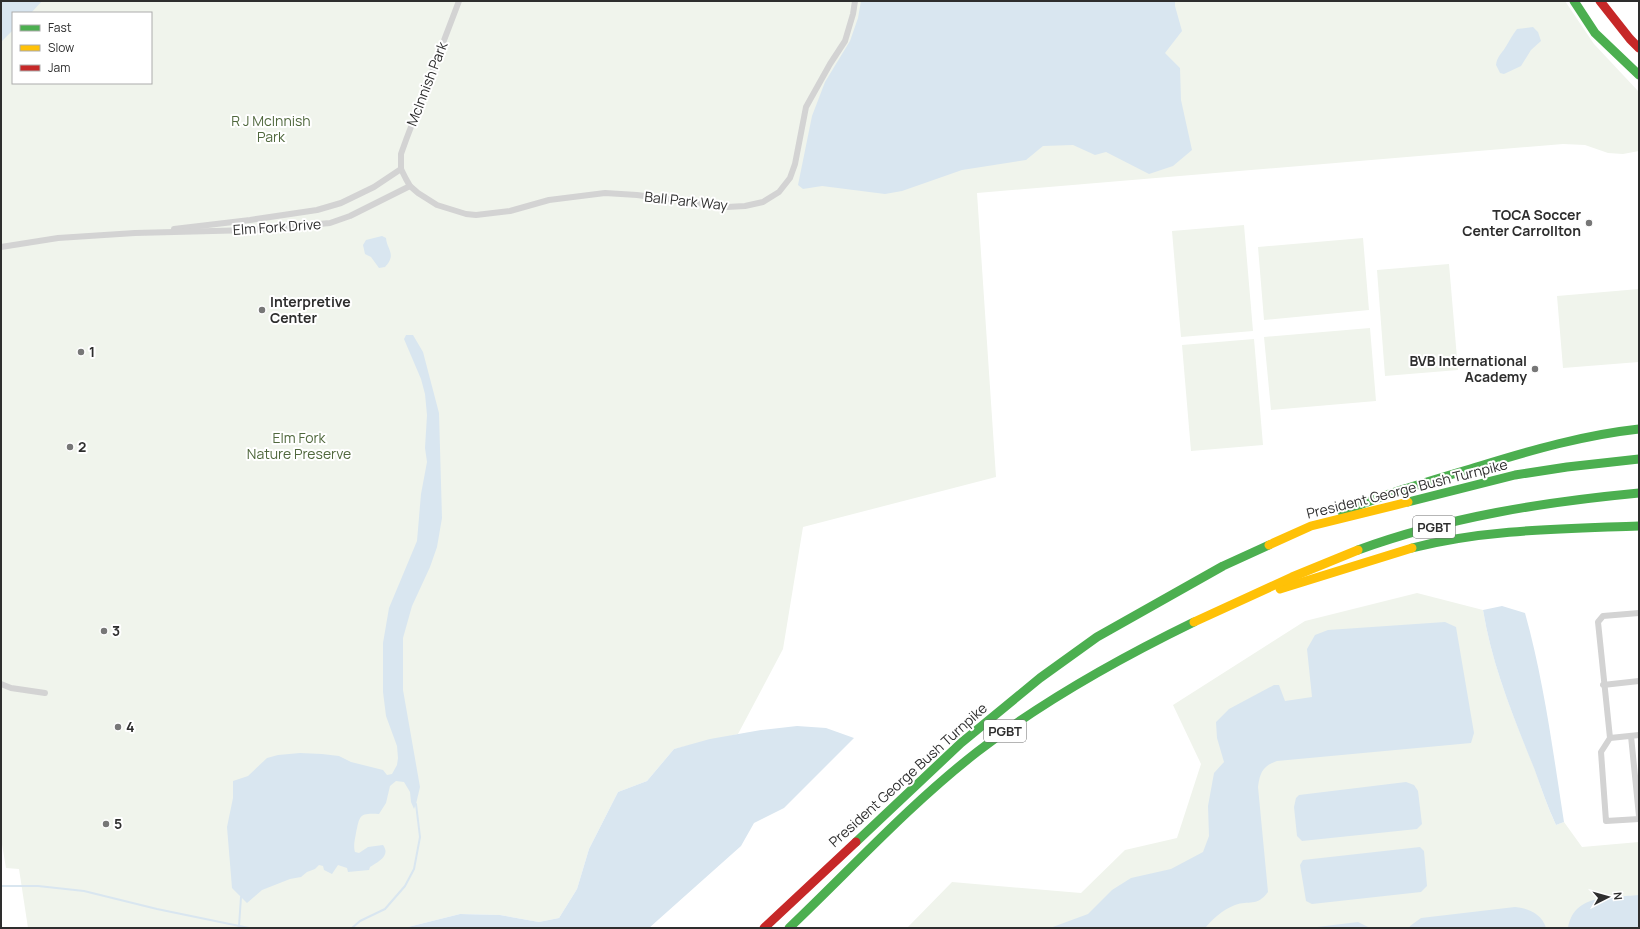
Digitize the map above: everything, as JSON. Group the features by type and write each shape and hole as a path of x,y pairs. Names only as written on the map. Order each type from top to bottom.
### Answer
{"main road":[{"path":"1574,1 1594,33 1639,75"},
{"path":"1600,1 1639,48"},
{"path":"1311,526 1369,501 1521,453 1564,442 1639,429"},
{"name":"President George Bush Turnpike","path":"764,928 961,743 1040,678 1097,637 1223,566 1311,526 1516,475 1567,467 1639,459"},
{"name":"President George Bush Turnpike","path":"789,928 898,821 976,753 1016,723 1059,695 1140,648 1306,570 1380,541 1475,516 1540,505 1639,493"},
{"path":"1239,601 1428,544 1489,535 1639,526"},
{"path":"754,928 798,897"},
{"path":"794,928 807,912"}],"street":[{"name":"McInnish Park","path":"401,169 401,154 459,1"},
{"name":"Ball Park Way","path":"401,169 410,186 418,194 437,205 466,214 476,215 510,211 549,200 605,193 683,200 727,207 745,206 763,202 779,192 790,178 795,164 806,108 830,64 845,41 853,14 855,1"},
{"name":"Elm Fork Drive","path":"135,233 250,220 317,210 348,200 401,169"},
{"name":"Elm Fork Drive","path":"1,247 58,238 135,233 252,230 330,223 350,216 410,186"},
{"path":"1631,736 1639,817 1606,821 1601,752 1610,738 1603,685 1598,622 1603,616 1639,613"},
{"path":"1603,685 1639,681"},
{"path":"1,684 11,688 45,693"},
{"path":"1610,738 1639,735"}],"green space":[{"path":"1,1 1565,1 1594,44 1639,92 1639,151 1623,154 1608,153 1585,145 1563,144 977,193 996,477 803,527 783,649 738,734 674,749 647,781 618,792 589,849 577,889 559,918 539,922 500,915 460,914 404,928 28,928 19,869 6,868 1,838"},
{"path":"1244,225 1253,331 1181,337 1172,231"},
{"path":"1363,238 1369,310 1264,320 1258,247"},
{"path":"1449,264 1458,370 1385,376 1377,270"},
{"path":"1639,289 1639,362 1563,368 1557,296"},
{"path":"1370,328 1376,401 1271,410 1264,337"},
{"path":"1254,339 1263,445 1191,451 1182,345"},
{"path":"1417,593 1483,610 1492,651 1504,690 1556,825 1564,822 1582,847 1639,842 1639,928 907,928 952,882 1081,893 1125,850 1177,838 1201,764 1173,705 1305,621"}],"shaded area":[{"path":"1,1 42,1 32,12 12,12 12,31 1,42"},
{"path":"861,1 1175,1 1182,31 1165,53 1180,68 1181,100 1192,150 1173,166 1149,174 1106,152 1095,155 1073,145 1043,146 1026,160 962,170 902,191 885,194 822,186 803,189 798,185 812,116 825,82 850,41 858,18"},
{"path":"1533,27 1538,32 1541,41 1531,50 1521,66 1504,74 1500,73 1496,65 1497,60 1515,31 1517,29"},
{"path":"382,236 386,238 391,255 389,263 385,267 379,268 371,257 365,254 363,245 366,240"},
{"path":"406,335 413,335 423,352 439,413 442,518 437,547 430,567 412,606 403,638 403,690 420,787 416,804 414,809 411,802 410,792 404,782 396,781 390,786 386,803 379,814 368,814 362,816 357,827 354,847 355,852 359,853 368,847 383,845 385,849 385,855 377,863 370,867 369,870 348,872 347,868 338,865 332,874 324,870 323,866 319,865 301,877 290,879 262,890 247,903 232,888 227,827 233,798 233,781 248,776 267,758 278,755 300,753 339,756 351,762 383,770 387,775 392,774 397,765 397,746 386,716 383,692 383,643 389,608 417,541 421,494 427,462 425,448 427,415 425,394 421,379 404,339"},
{"path":"1502,606 1525,613 1532,639 1548,717 1564,822 1556,825 1511,710 1492,651 1483,610"},
{"path":"1445,622 1456,627 1474,733 1471,743 1277,761 1265,767 1261,774 1258,787 1268,892 1260,900 1235,905 1222,912 1205,928 1050,928 1088,914 1112,890 1131,878 1171,869 1203,852 1209,836 1208,806 1214,773 1224,762 1217,738 1216,722 1229,709 1274,685 1279,685 1285,701 1312,697 1307,649 1315,635 1328,630"},
{"path":"797,726 826,728 854,738 784,808 754,823 741,846 649,928 404,928 460,914 500,915 539,922 559,918 577,889 589,849 618,792 647,781 674,749 710,739 761,730"},
{"path":"1406,782 1414,785 1418,791 1422,824 1417,829 1302,841 1297,836 1294,807 1296,798 1299,795"},
{"path":"1420,847 1424,851 1427,886 1421,892 1312,904 1306,901 1300,865 1303,860"},
{"path":"1639,895 1639,928 1568,928 1572,917 1578,908 1586,903 1606,898"},
{"path":"1515,907 1529,910 1538,915 1546,928 1409,928 1421,918"},
{"path":"1358,922 1370,928 1309,928"}],"waterway":[{"path":"352,928 360,921 385,909 405,886 414,869 420,837 416,804"},
{"path":"1,886 38,886 84,891 157,909 249,928"},
{"path":"239,926 241,897"}],"traffic: fast":[{"path":"1574,1 1595,33 1639,75"},
{"path":"1342,512 1410,487 1519,454 1578,439 1639,429"},
{"path":"1408,502 1515,475 1567,467 1639,459"},
{"path":"1358,550 1427,528 1497,512 1568,501 1639,493"},
{"path":"1412,548 1496,533 1553,529 1639,526"},
{"path":"856,842 961,743 1040,678 1097,637 1223,566 1269,545"},
{"path":"789,928 904,815 952,772 1002,733 1082,681 1194,622"}],"traffic: slow":[{"path":"1269,545 1311,526 1408,502"},
{"path":"1280,589 1412,548"},
{"path":"1194,622 1292,577 1358,550"}],"traffic: jam":[{"path":"1600,1 1639,48"},
{"path":"764,928 856,842"}],"place":[{"name":"TOCA Soccer Center Carrollton","path":"1589,223"},
{"name":"Interpretive Center","path":"262,310"},
{"name":"1","path":"81,352"},
{"name":"BVB International Academy","path":"1535,369"},
{"name":"2","path":"70,447"},
{"name":"3","path":"104,631"},
{"name":"4","path":"118,727"},
{"name":"5","path":"106,824"}],"park label":[{"name":"R J McInnish Park","path":"271,130"},
{"name":"Elm Fork Nature Preserve","path":"299,446"}]}
